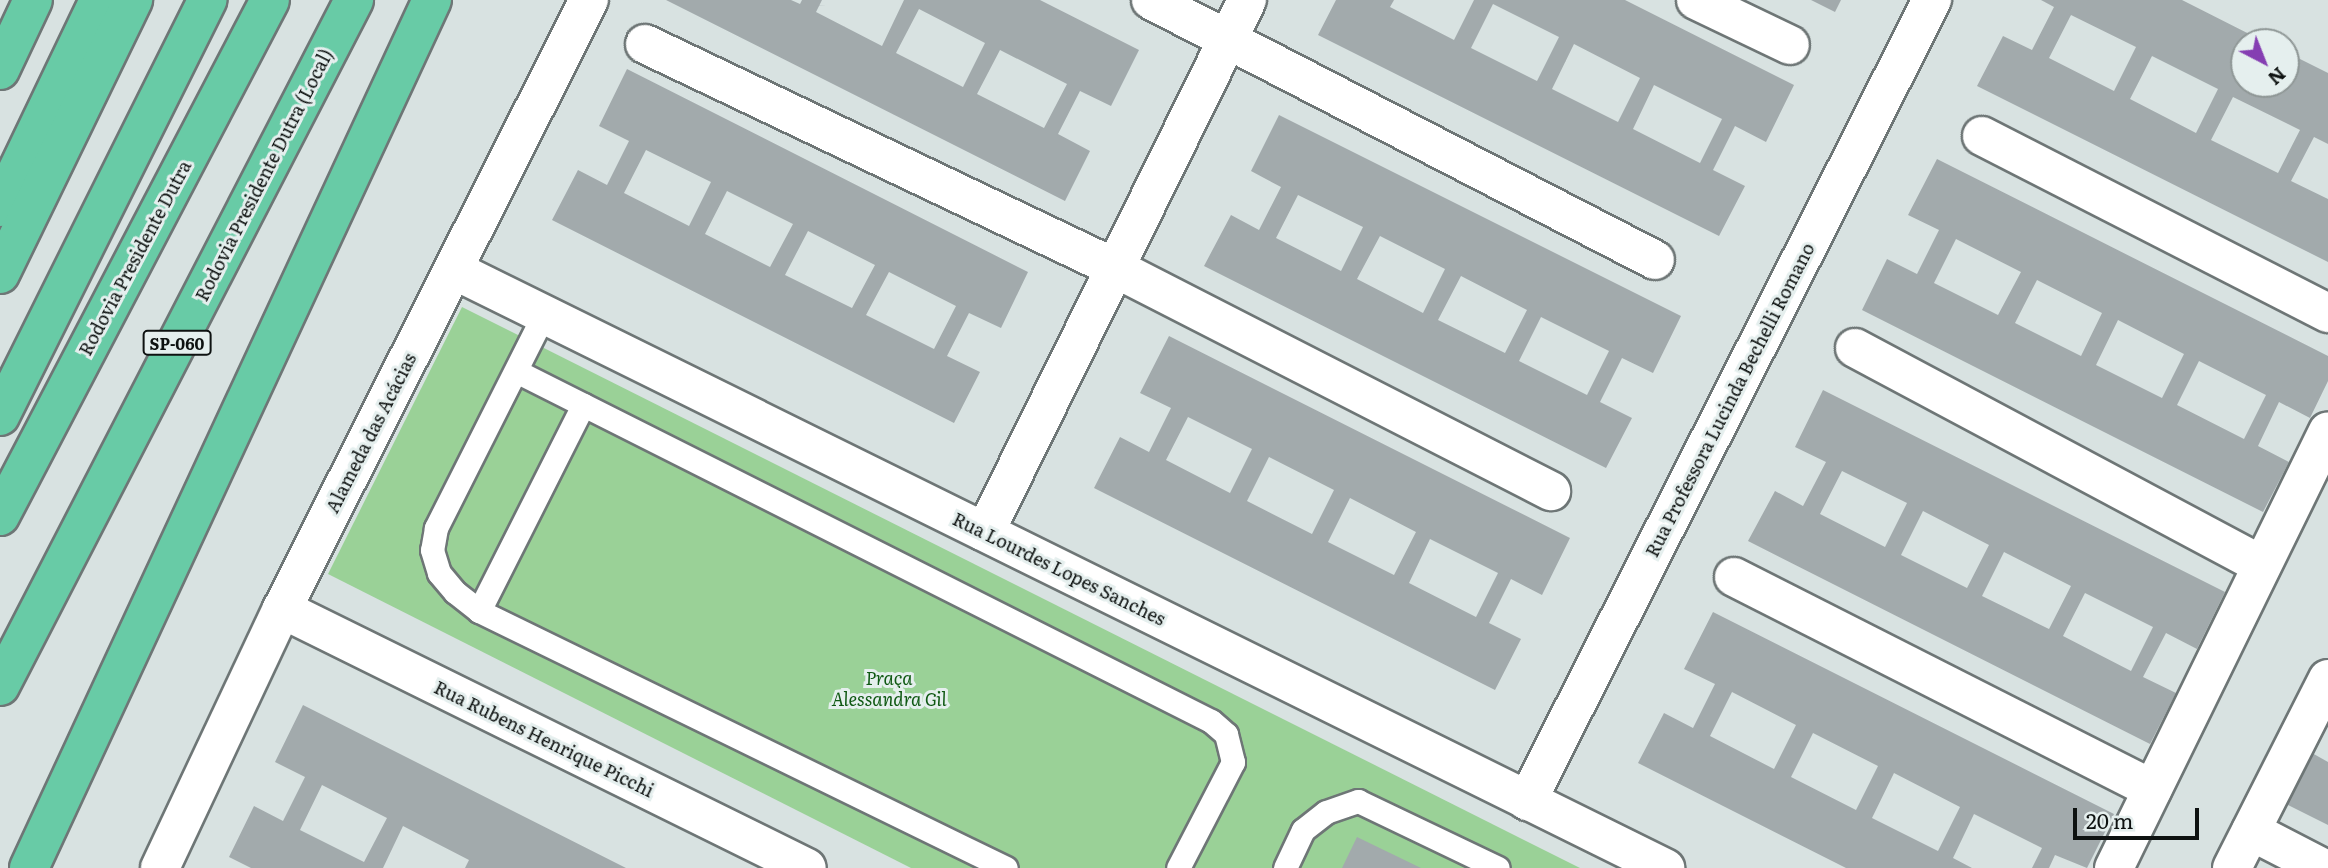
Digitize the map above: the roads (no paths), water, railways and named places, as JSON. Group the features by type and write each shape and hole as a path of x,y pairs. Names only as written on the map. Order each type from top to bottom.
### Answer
{"highway":[{"path":"0,70 33,0"},
{"path":"0,207 99,0"},
{"path":"0,274 133,0"},
{"path":"0,416 207,0"},
{"name":"Rodovia Presidente Dutra","path":"0,516 270,0"},
{"name":"Rodovia Presidente Dutra (Local)","path":"0,686 354,0"},
{"path":"29,868 432,0"}],"street":[{"name":"Alameda das Acácias","path":"160,868 282,609 589,0"},
{"path":"1152,0 1229,37 1655,260"},
{"path":"985,532 1247,0"},
{"path":"1696,0 1790,45"},
{"name":"Rua Professora Lucinda Bechelli Romano","path":"1527,801 1932,0"},
{"path":"645,44 1115,268 1551,491"},
{"path":"1982,136 2328,313"},
{"name":"Rua Lourdes Lopes Sanches","path":"454,270 1665,868"},
{"path":"1855,348 2262,565"},
{"path":"2114,868 2328,432"},
{"path":"1734,577 2152,789"},
{"name":"Rua Rubens Henrique Picchi","path":"282,609 786,863"},
{"path":"2232,868 2328,679"},
{"path":"2250,831 2323,868"}],"lane":[{"path":"544,314 436,528 432,550 439,573 479,611 1006,868"},
{"path":"516,371 1211,721 1226,734 1233,762 1178,868"},
{"path":"479,611 583,405"},
{"path":"1285,868 1303,830 1326,812 1358,801 1498,868"}],"park label":[{"name":"Praça Alessandra Gil","path":"889,689"}]}
